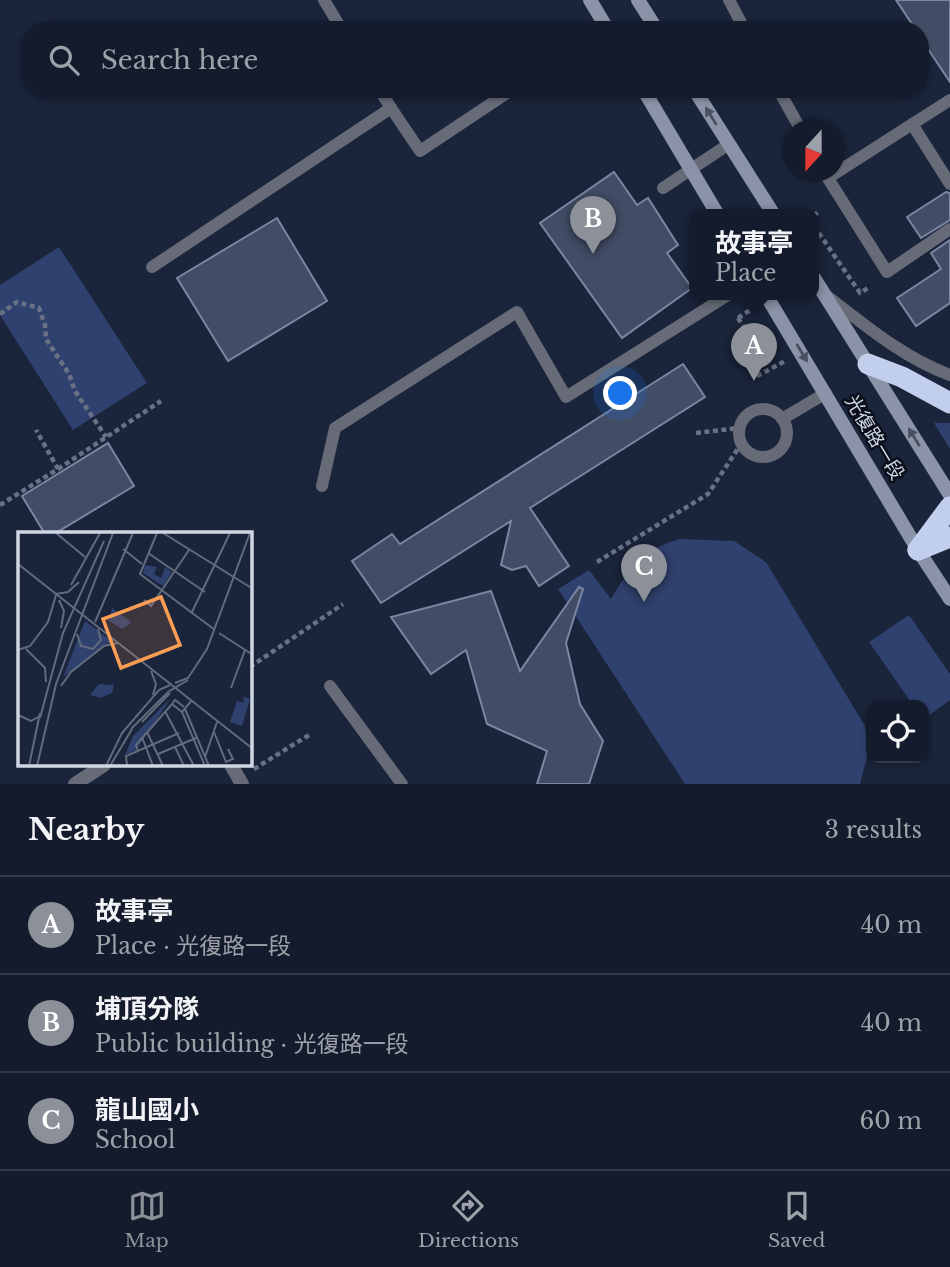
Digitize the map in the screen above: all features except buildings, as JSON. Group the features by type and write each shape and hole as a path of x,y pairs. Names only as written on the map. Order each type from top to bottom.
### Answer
{"highway":[{"path":"868,364 902,377 950,404"},
{"path":"918,550 950,507"},
{"path":"918,550 950,537"}],"main road":[{"path":"590,0 602,21"},
{"path":"638,0 651,21"},
{"path":"648,98 714,209"},
{"path":"700,98 770,209"},
{"name":"光復路一段","path":"819,286 950,495"},
{"name":"光復路一段","path":"769,300 950,599"}],"street":[{"path":"75,784 102,766"},
{"path":"231,766 240,781"}],"lane":[{"path":"324,0 337,21"},
{"path":"729,0 740,21"},
{"path":"385,98 420,151 500,98"},
{"path":"783,98 795,119"},
{"path":"845,164 950,100"},
{"path":"152,267 391,108"},
{"path":"912,124 950,184"},
{"path":"663,188 729,144"},
{"path":"830,182 887,272 950,229"},
{"path":"824,294 884,340 927,366 950,374"},
{"path":"322,486 335,428 517,312 566,397 720,300"},
{"path":"782,419 826,393"},
{"path":"769,410 782,419 787,434 782,449 775,454 760,457 746,450 741,444 742,421 754,411 769,410"},
{"path":"330,686 402,784"}],"path":[{"path":"819,233 860,293 868,288"},
{"path":"765,300 738,318 752,340 772,329"},
{"path":"0,314 17,302 38,308 45,325 46,339 69,374 75,391 106,437"},
{"path":"757,376 789,359"},
{"path":"0,505 161,401"},
{"path":"696,433 740,428"},
{"path":"36,430 58,469"},
{"path":"597,562 708,494 741,444"},
{"path":"252,666 343,604"},
{"path":"240,781 309,735"}],"shaded area":[{"path":"59,247 147,383 73,430 0,315 0,285"},
{"path":"934,423 950,423 950,449"},
{"path":"680,539 734,541 766,562 865,726 866,761 860,784 685,784 558,589 589,570 611,599 638,560"},
{"path":"909,615 950,674 950,700 929,715 929,700 910,700 869,642"}],"place":[{"name":"埔頂分隊","path":"593,254"},
{"name":"故事亭","path":"754,381"},
{"name":"龍山國小","path":"644,602"}]}
